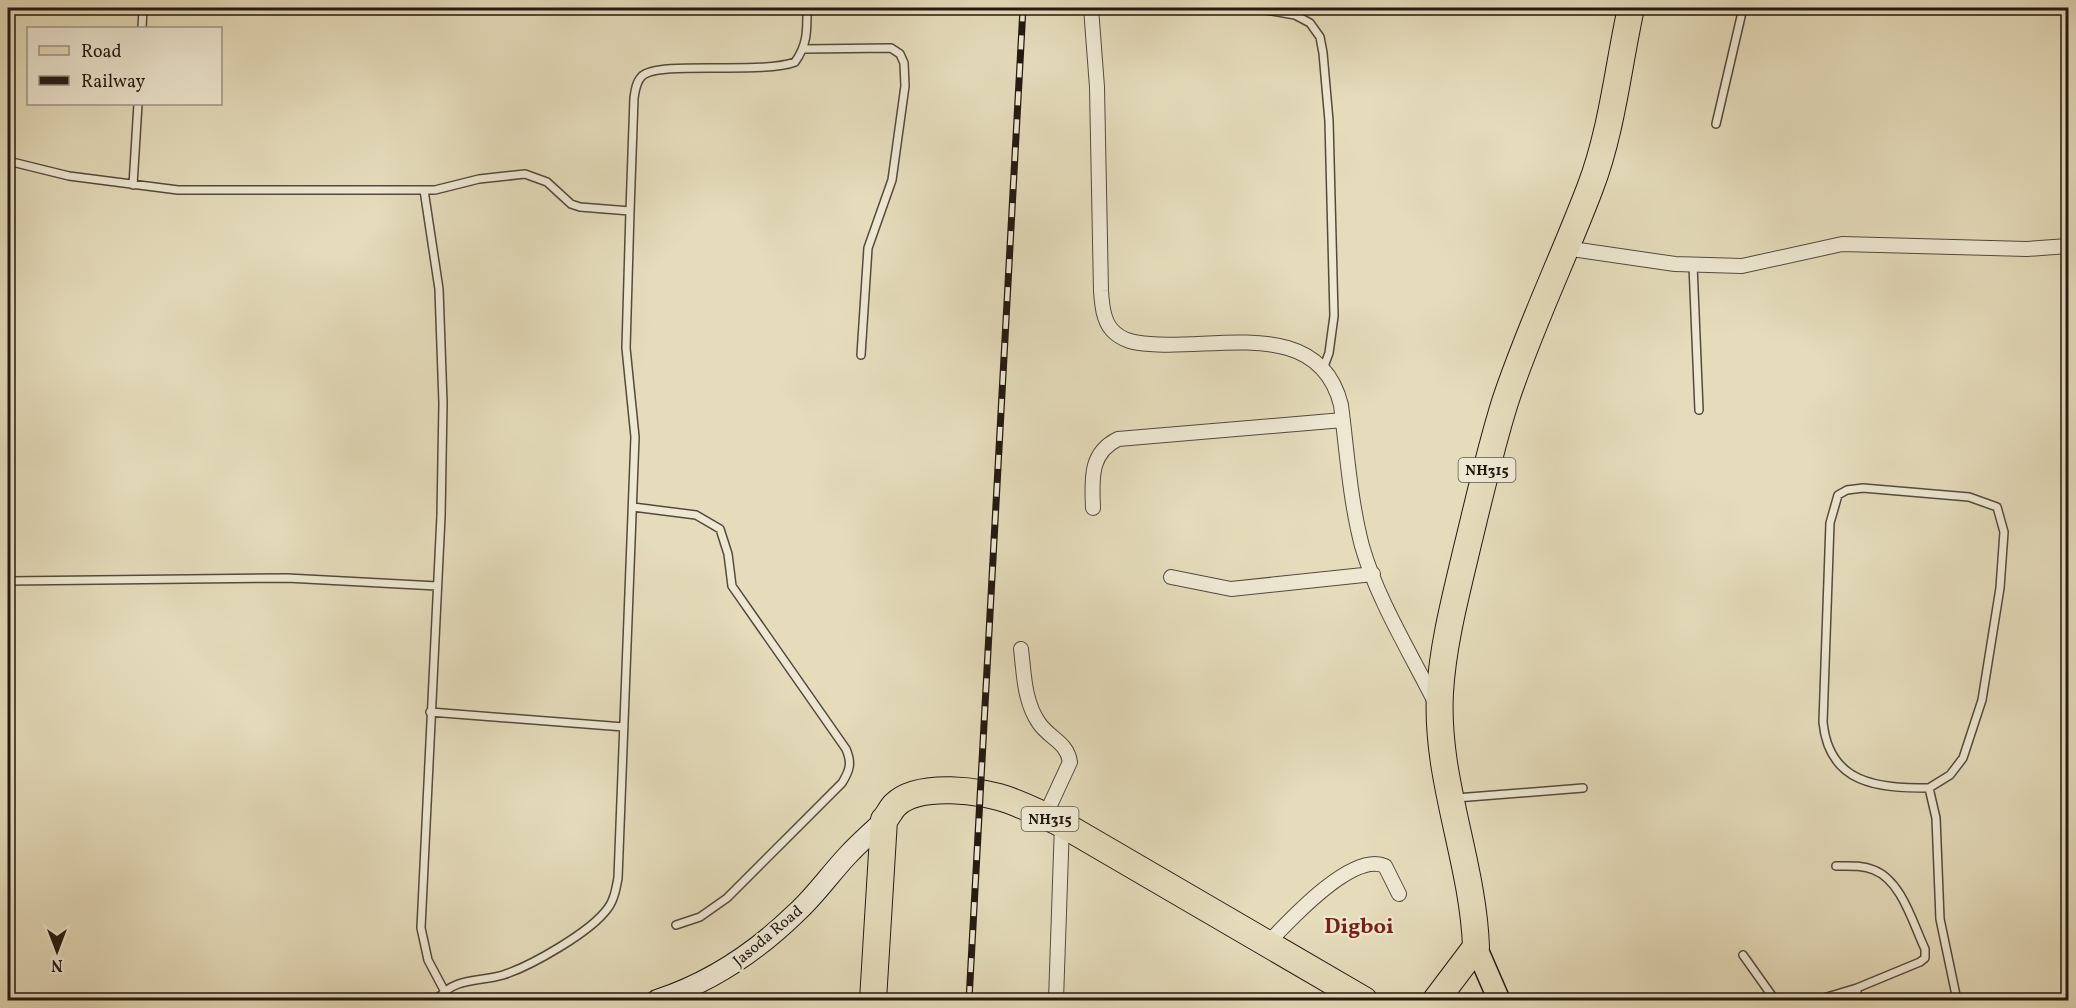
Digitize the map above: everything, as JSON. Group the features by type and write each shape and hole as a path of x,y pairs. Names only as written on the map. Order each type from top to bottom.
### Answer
{"highway":[{"name":"NH315","path":"1476,947 1473,902 1450,799 1442,742 1441,714 1446,645 1485,475 1506,401 1590,187 1604,142 1630,8"},
{"name":"NH315","path":"884,820 894,805 907,796 940,791 981,793 1010,800 1053,820 1364,1000"},
{"path":"873,1000 884,820"},
{"path":"1436,1000 1476,947"}],"main road":[{"path":"1476,947 1499,1000"}],"street":[{"path":"1091,8 1097,87 1101,291 1104,314 1110,328 1122,339 1140,343 1161,345 1257,343 1284,347 1306,354 1323,369 1337,388 1355,517 1373,574 1441,714"},
{"path":"1565,248 1693,265 1742,266 1842,244 2027,249 2068,246"},
{"path":"1093,508 1092,473 1095,462 1101,450 1118,439 1343,420"},
{"path":"1171,577 1231,589 1373,574"},
{"path":"1021,649 1031,707 1047,732 1065,746 1070,762 1053,820 1056,1000"},
{"name":"Jasoda Road","path":"657,1000 677,994 727,968 766,939 797,913 850,853 884,820"},
{"path":"1267,944 1335,880 1374,864 1385,866 1399,894"}],"lane":[{"path":"142,27 144,8"},
{"path":"437,1000 452,986 468,980 501,975 530,965 596,921 608,908 618,878 635,437 626,348 634,98 637,85 642,76 660,70 782,67 795,62 804,49 807,36 807,8"},
{"path":"1254,8 1295,15 1310,23 1320,37 1329,121 1334,316 1329,353 1323,369"},
{"path":"1716,124 1743,8"},
{"path":"804,49 891,48 900,54 904,63 905,86 892,180 873,233 866,265 861,355"},
{"path":"133,184 138,105"},
{"path":"8,161 69,176 178,190 424,190 456,186 496,176 525,174 537,176 571,204 580,207 630,211"},
{"path":"424,190 438,279 443,350 437,586 421,928 428,960 445,992"},
{"path":"1693,265 1699,410"},
{"path":"1863,488 1969,497 1997,507 2002,518 2004,532 2000,588 1982,700 1963,758 1950,775 1929,788 1877,786 1855,777 1832,756 1825,742 1823,722 1830,523 1838,495 1847,490 1863,488"},
{"path":"633,507 696,515 720,529 728,554 732,586 846,749 851,761 842,783 727,898 700,917 676,925"},
{"path":"8,580 287,578 437,586"},
{"path":"430,712 624,726"},
{"path":"1450,799 1583,788"},
{"path":"1929,788 1935,818 1940,919 1957,1000"},
{"path":"1816,1000 1857,988 1920,962 1924,958 1925,949 1897,890 1887,878 1875,870 1836,866"},
{"path":"1743,955 1775,1000"},
{"path":"1857,988 1857,1000"}],"railway":[{"path":"969,1000 1023,8"}],"district":[{"name":"Digboi","path":"1359,925"}]}
